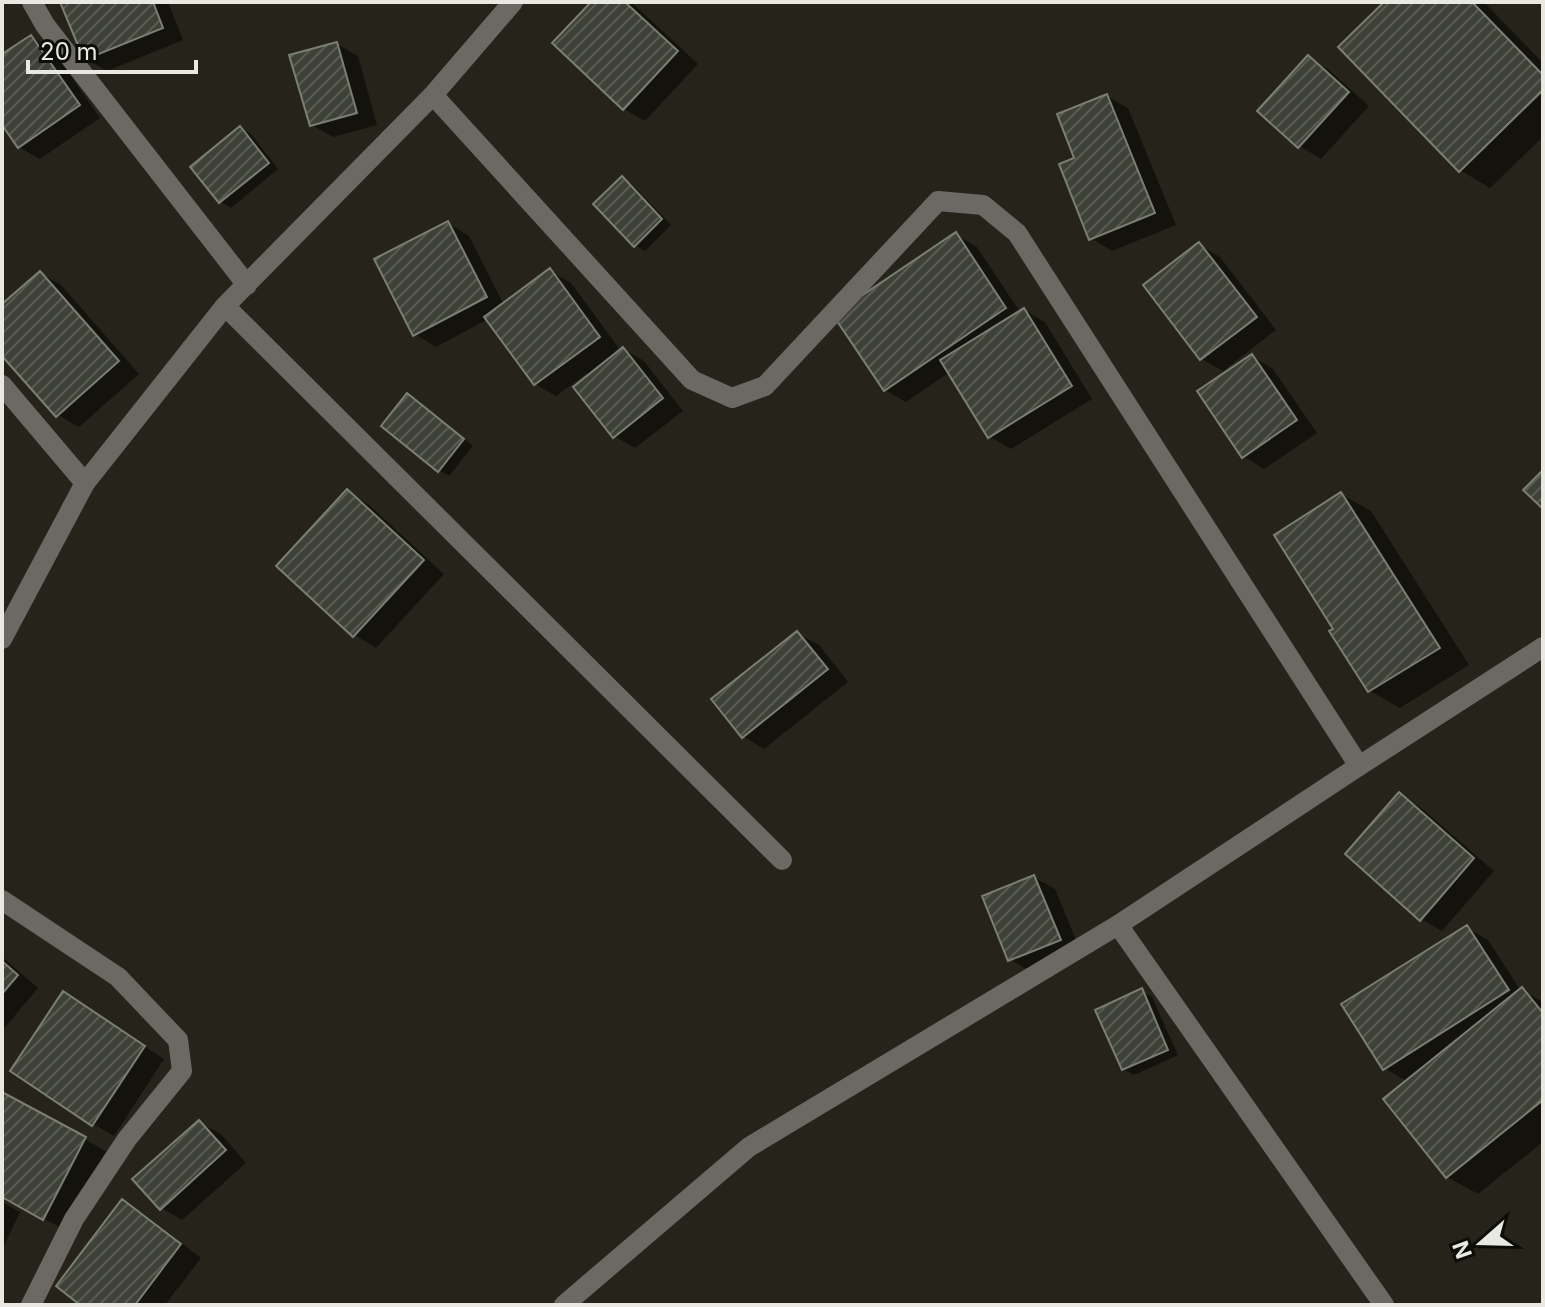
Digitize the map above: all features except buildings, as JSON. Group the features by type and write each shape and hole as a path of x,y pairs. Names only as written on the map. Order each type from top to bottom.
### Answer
{"street":[{"path":"32,2 45,25 247,285"},
{"path":"2,639 85,483 225,306 433,95 513,2"},
{"path":"433,95 692,380 732,398 765,386 938,201 983,205 1017,233 1359,766"},
{"path":"225,306 782,860"},
{"path":"2,385 85,483"},
{"path":"564,1305 749,1147 1118,925 1543,647"},
{"path":"2,900 118,977 178,1040 182,1071 127,1139 74,1219 31,1305"},
{"path":"1118,925 1384,1305"}]}
